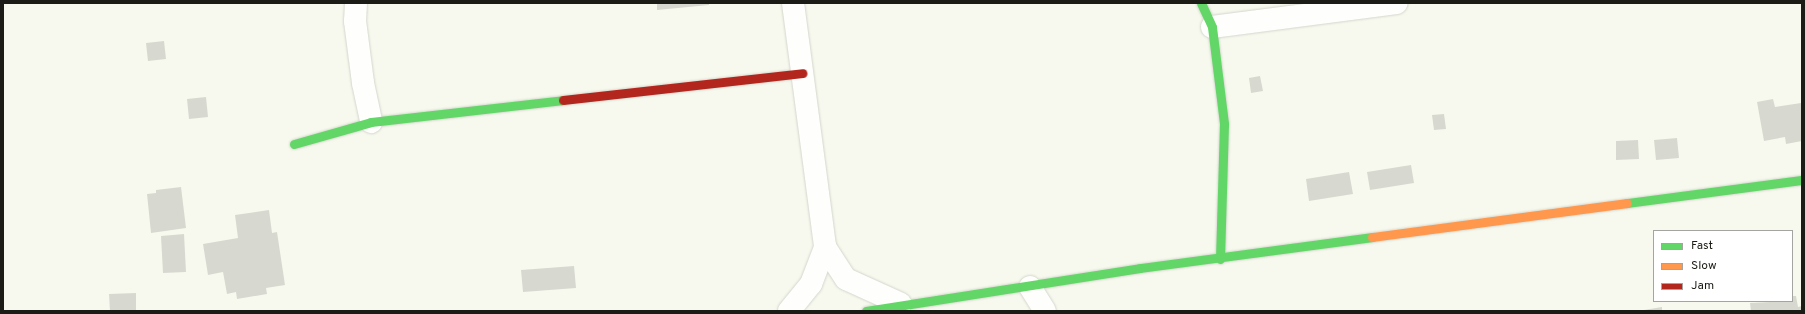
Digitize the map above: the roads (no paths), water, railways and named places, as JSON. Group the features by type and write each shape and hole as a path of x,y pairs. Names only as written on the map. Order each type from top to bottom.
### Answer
{"street":[{"path":"356,3 355,20 361,68 371,122"},
{"path":"788,311 811,284 824,247 793,3"},
{"path":"1201,3 1212,27 1224,124 1220,259"},
{"path":"1212,27 1396,3"},
{"path":"294,144 371,122 802,73"},
{"path":"866,311 901,304 1030,287 1140,268 1220,259 1802,180"},
{"path":"824,247 846,279 901,304"},
{"path":"1030,287 1045,311"}]}
